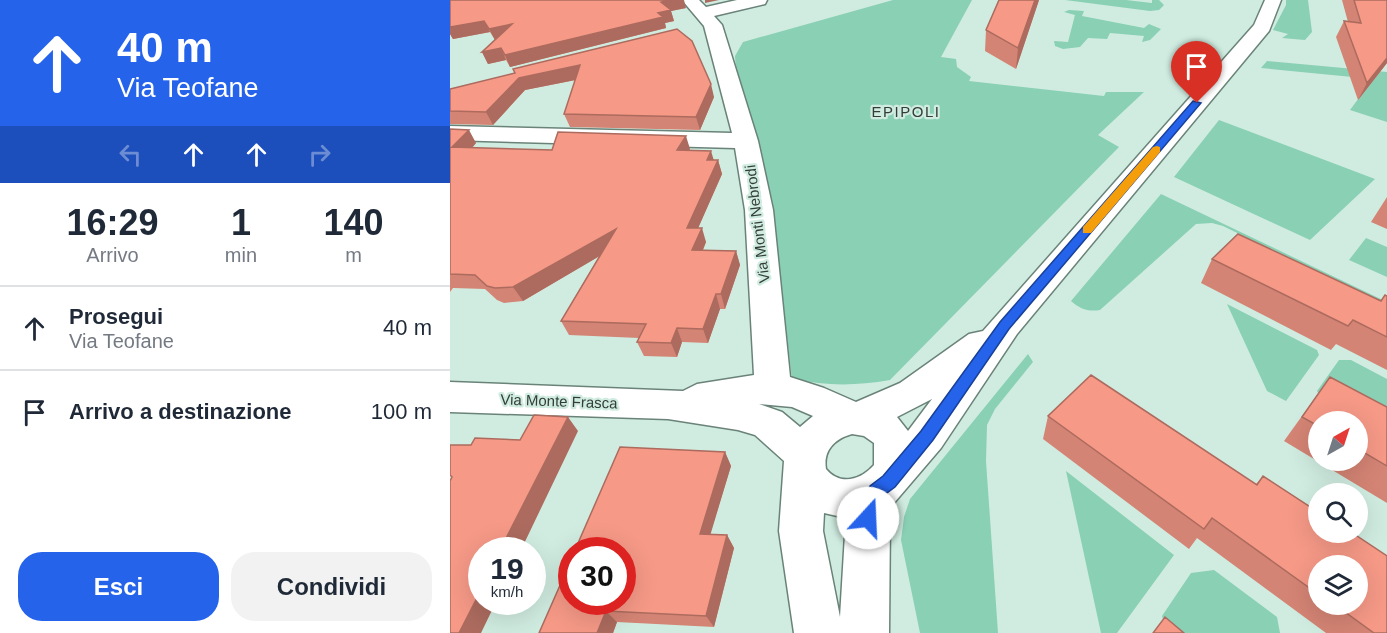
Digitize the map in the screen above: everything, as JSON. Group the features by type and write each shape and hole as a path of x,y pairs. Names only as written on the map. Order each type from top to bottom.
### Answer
{"street":[{"path":"690,0 702,23 759,0"},
{"path":"668,405 738,414 768,423 805,462 810,483 820,492 832,498 848,500 862,498 882,486 927,436 1005,325 1263,27 1273,0"},
{"name":"Via Monti Nebrodi","path":"702,23 746,141 759,210 773,390"},
{"path":"450,133 746,141"},
{"path":"819,633 801,531 805,462 809,442 817,432 839,420 855,418 913,393 1005,325"},
{"path":"668,405 737,391 773,390 802,395 855,418 882,426 891,435 897,445 896,469 882,486 868,518 864,633"},
{"name":"Via Monte Frasca","path":"450,397 668,405"}],"green space":[{"path":"893,0 972,0 941,57 956,59 957,67 971,77 969,81 1104,96 1106,92 1144,92 1098,135 1119,147 890,380 841,384 792,379 770,196 736,71 735,56 743,42"},
{"path":"1065,0 1126,0 1152,3 1152,0 1159,0 1164,5 1159,10 1150,11"},
{"path":"1286,0 1308,0 1312,32 1305,40 1282,38 1288,34 1273,30 1286,5"},
{"path":"1084,11 1082,16 1144,28 1149,24 1161,29 1150,40 1142,42 1144,36 1110,33 1107,39 1088,38 1080,47 1063,49 1055,46 1054,41 1068,42 1075,15 1064,12"},
{"path":"1267,61 1387,72 1387,122 1350,110 1373,79 1261,68"},
{"path":"1219,120 1375,179 1310,240 1174,177"},
{"path":"1161,194 1387,302 1387,306 1223,226 1212,223 1196,224 1100,310 1092,311 1074,304 1071,301"},
{"path":"1366,238 1387,247 1387,277 1349,260"},
{"path":"1227,304 1317,350 1319,355 1286,401 1267,391"},
{"path":"1028,354 1033,362 995,409 987,425 986,461 998,633 920,633 901,540 904,517 910,499"},
{"path":"1339,360 1351,360 1387,379 1387,432 1368,422 1368,411 1347,411 1321,397 1317,391"},
{"path":"1066,471 1174,555 1117,633 1101,633"},
{"path":"1214,570 1277,617 1280,633 1167,633 1162,616 1191,573"}],"building":[{"path":"450,0 669,0 661,2 671,10 658,13 663,17 505,55 501,48 482,52 512,24 489,29 484,21 450,27"},
{"path":"999,0 1035,0 1018,48 986,30"},
{"path":"1354,0 1387,0 1387,58 1367,83 1344,21 1361,23"},
{"path":"677,29 692,41 711,84 696,117 564,114 580,65 519,78 486,112 450,111 450,89 515,73 513,69"},
{"path":"450,129 469,130 452,147 552,150 558,132 686,136 677,150 711,151 707,160 718,160 687,228 702,228 692,250 736,251 721,294 716,294 703,329 677,328 671,343 637,342 646,324 561,321 616,229 513,287 495,288 487,286 475,275 450,274"},
{"path":"1238,234 1381,301 1385,295 1387,296 1387,337 1353,320 1348,326 1212,259"},
{"path":"1091,375 1257,485 1263,476 1308,505 1308,543 1368,543 1387,556 1387,633 1374,633 1349,615 1368,615 1368,555 1308,555 1308,587 1212,518 1204,529 1048,416"},
{"path":"1330,377 1387,407 1387,466 1368,455 1368,411 1308,411 1308,420 1302,417"},
{"path":"534,415 568,417 507,537 468,537 468,615 459,633 450,633 450,481 452,477 450,475 450,445 471,445 475,438 520,440"},
{"path":"620,447 725,452 700,534 727,535 706,616 636,612 636,537 581,537"},
{"path":"558,590 558,615 604,615 597,633 539,633"},
{"path":"1165,617 1184,633 1153,633"}],"slow traffic":[{"path":"1087,230 1157,149"}],"district":[{"name":"EPIPOLI","path":"906,111"}],"route":[{"path":"868,518 876,492 889,481 927,436 1005,325 1197,103"}]}
